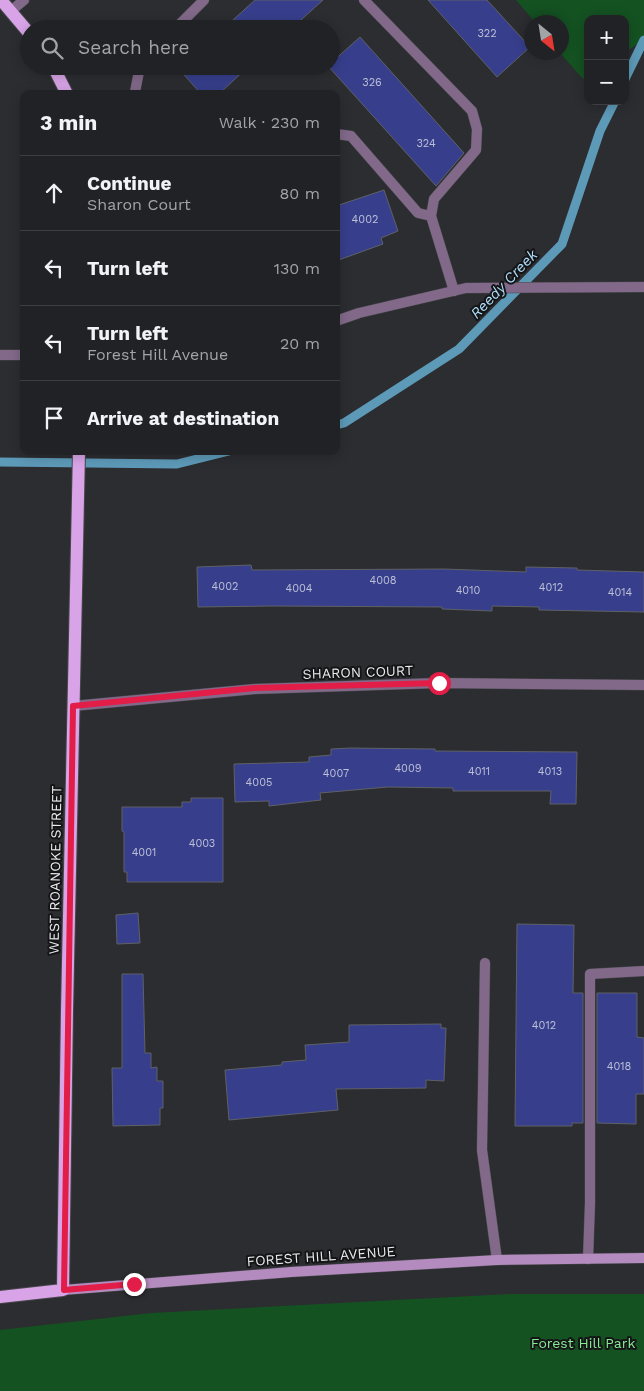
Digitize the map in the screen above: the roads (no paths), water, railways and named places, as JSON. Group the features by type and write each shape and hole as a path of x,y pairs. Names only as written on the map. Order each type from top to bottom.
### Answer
{"main road":[{"path":"1,0 20,22"},
{"path":"57,75 65,90"},
{"name":"WEST ROANOKE STREET","path":"64,1290 79,455"},
{"name":"FOREST HILL AVENUE","path":"0,1297 64,1290 282,1273 497,1260 644,1258"}],"street":[{"path":"11,11 24,0"},
{"path":"184,20 204,0"},
{"path":"364,0 472,111 477,129 476,150 434,199 431,216 454,292"},
{"path":"135,90 138,75"},
{"path":"340,135 351,136 418,213 431,216"},
{"path":"340,320 359,313 466,288 644,287"},
{"path":"0,355 20,355"},
{"name":"SHARON COURT","path":"73,706 255,688 439,683 644,684"},
{"path":"485,963 482,1150 497,1260"},
{"path":"588,1259 590,1203 590,974 644,971"}],"waterway":[{"name":"Reedy Creek","path":"629,71 644,40"},
{"name":"Reedy Creek","path":"340,424 459,349 562,244 600,131 613,105"},
{"name":"Reedy Creek","path":"0,462 177,464 213,455"}],"park label":[{"name":"Forest Hill Park","path":"583,1343"}]}
